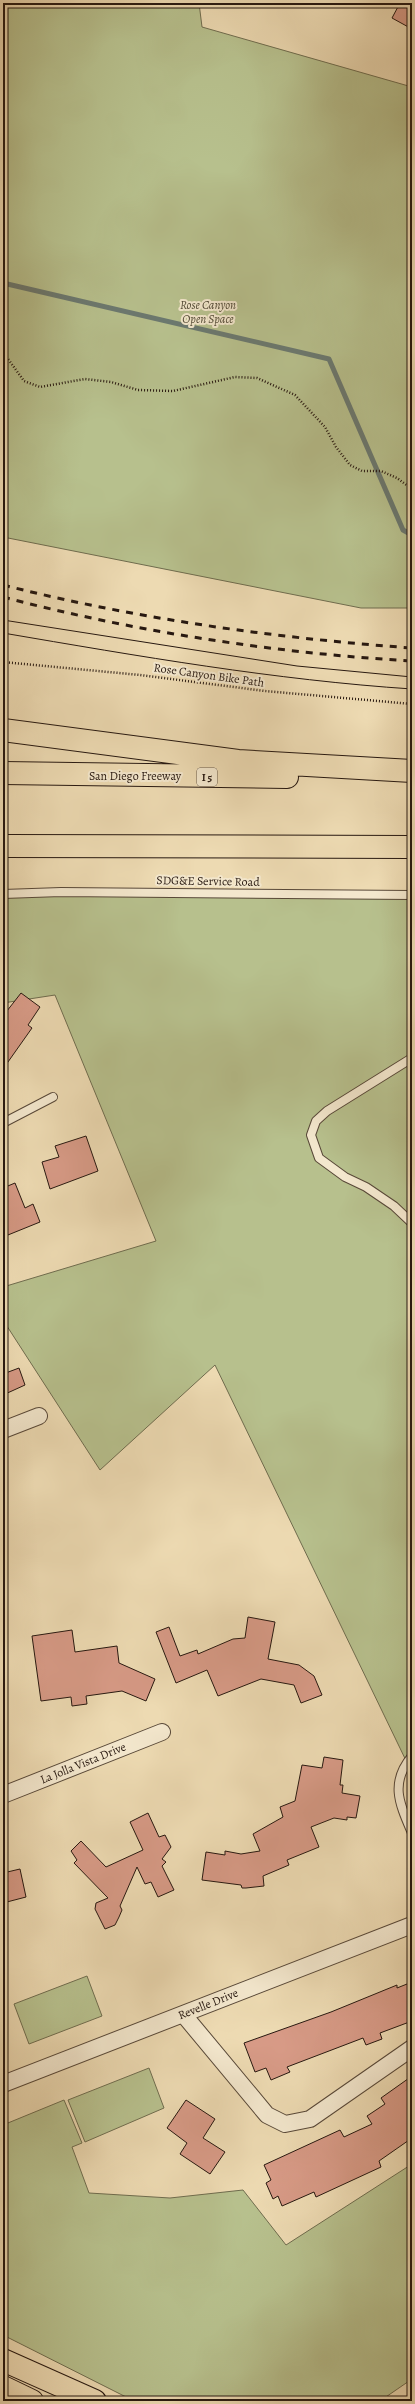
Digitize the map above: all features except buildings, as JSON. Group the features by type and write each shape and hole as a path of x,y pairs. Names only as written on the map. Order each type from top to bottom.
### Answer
{"highway":[{"path":"3,730 238,761 412,771"},
{"name":"San Diego Freeway","path":"3,773 412,778"},
{"path":"3,846 412,847"},
{"path":"3,2360 95,2401"},
{"path":"3,2387 32,2401"}],"street":[{"path":"3,1430 39,1416"},
{"name":"La Jolla Vista Drive","path":"3,1795 162,1732"},
{"name":"Revelle Drive","path":"3,2084 339,1951 412,1925"},
{"path":"183,2014 266,2115 284,2124 310,2119 412,2048"}],"lane":[{"name":"SDG&E Service Road","path":"3,894 61,892 412,895"},
{"path":"412,1058 326,1111 316,1121 311,1135 320,1158 345,1177 366,1187 394,1206 412,1223"},
{"path":"3,1123 53,1097"},
{"path":"412,1756 402,1770 398,1800 412,1833"}],"path":[{"path":"3,352 24,381 40,387 85,379 111,382 138,390 173,391 235,377 257,378 294,395 325,427 336,447 350,465 362,471 381,471 397,478 412,490"},
{"name":"Rose Canyon Bike Path","path":"3,662 140,675 265,691 412,704"}],"green space":[{"name":"Rose Canyon Open Space","path":"3,3 199,3 202,27 412,87 412,608 361,608 3,537"},
{"path":"3,897 412,897 412,1773 215,1365 100,1470 3,1320 3,1287 156,1241 55,995 3,1003"},
{"path":"87,1976 102,2016 29,2044 14,2004"},
{"path":"149,2068 164,2108 85,2142 68,2100"},
{"path":"64,2100 82,2143 72,2147 89,2193 170,2198 243,2190 286,2245 412,2164 412,2379 380,2401 134,2401 3,2335 3,2125"}],"waterway":[{"path":"3,283 329,359 403,530 412,535"}],"tram line":[{"path":"3,620 297,666 412,677"},
{"path":"3,633 207,666 309,680 412,689"}],"railway":[{"path":"3,585 104,608 206,626 309,639 412,648"},
{"path":"3,597 104,621 206,639 309,653 412,661"}]}
